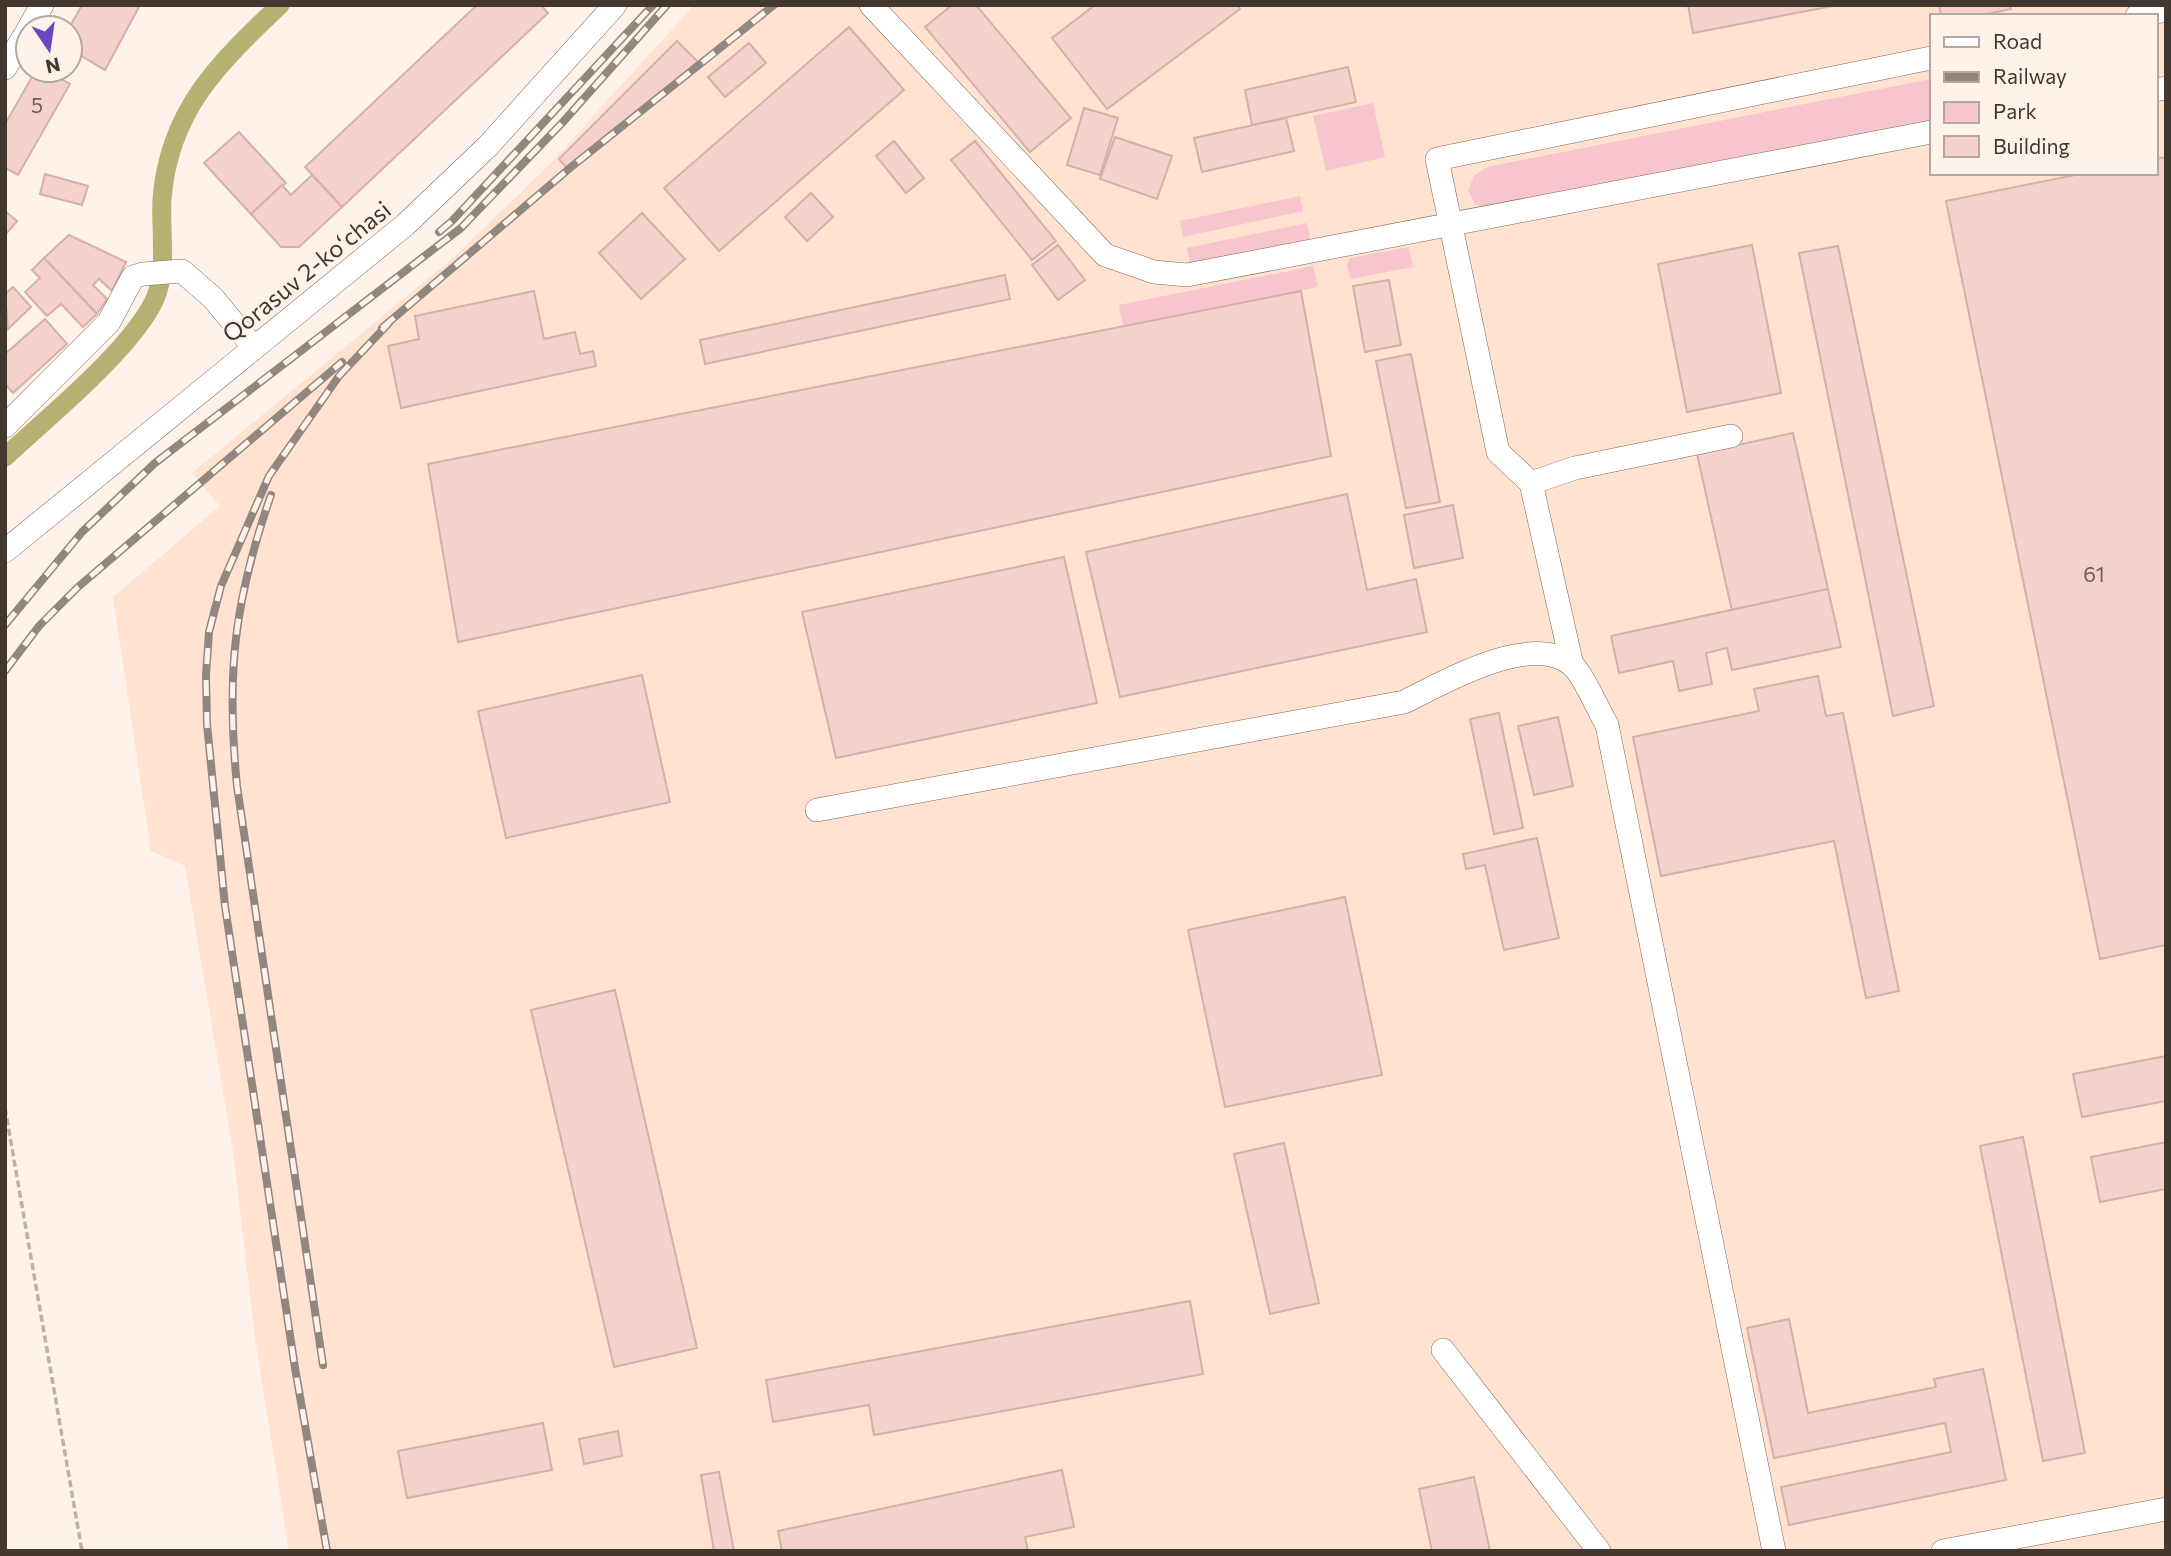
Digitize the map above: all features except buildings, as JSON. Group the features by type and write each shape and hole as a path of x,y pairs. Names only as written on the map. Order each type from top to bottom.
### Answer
{"street":[{"name":"Qorasuv 2-koʻchasi","path":"5,551 450,184 615,5"},
{"path":"871,5 1105,255 1154,272 1188,275 1930,132"},
{"path":"2147,14 2166,10"},
{"path":"5,68 14,53"},
{"path":"1774,1551 1607,725 1572,665 1531,483 1498,452 1437,159 1930,58"},
{"path":"5,426 109,322 133,277 183,271 213,298 254,348"},
{"path":"1531,483 1575,468 1731,436"},
{"path":"817,810 1404,702 1478,666 1545,652 1572,665"},
{"path":"1443,1350 1599,1551"},
{"path":"1943,1551 2166,1509"}],"path":[{"path":"5,1108 82,1551"}],"shaded area":[{"path":"694,5 2166,5 2166,1551 289,1551 255,1338 233,1150 185,866 151,851 113,597 220,506 192,473 453,258 549,165"}],"green space":[{"path":"1930,79 1930,122 1485,207 1475,204 1468,190 1474,176 1487,167"},
{"path":"1373,103 1385,157 1326,171 1313,116"},
{"path":"1300,196 1303,211 1183,237 1180,221"},
{"path":"1307,223 1310,239 1190,264 1187,248"},
{"path":"1409,247 1413,267 1350,279 1347,264 1350,258"},
{"path":"1313,266 1318,287 1123,326 1119,305"}],"waterway":[{"path":"5,457 109,361 144,319 159,287 163,250 162,199 175,139 186,114 218,68 280,5"}],"railway":[{"path":"439,232 653,5"},
{"path":"5,625 82,532 155,463 461,228 562,123 667,5"},
{"path":"382,328 570,168 774,5"},
{"path":"327,1551 295,1368 225,906 207,724 206,675 209,632 221,586 269,476 339,376 389,323"},
{"path":"5,671 39,626 78,587 342,362"},
{"path":"271,495 258,534 241,604 233,672 234,745 237,786 323,1365"}]}
